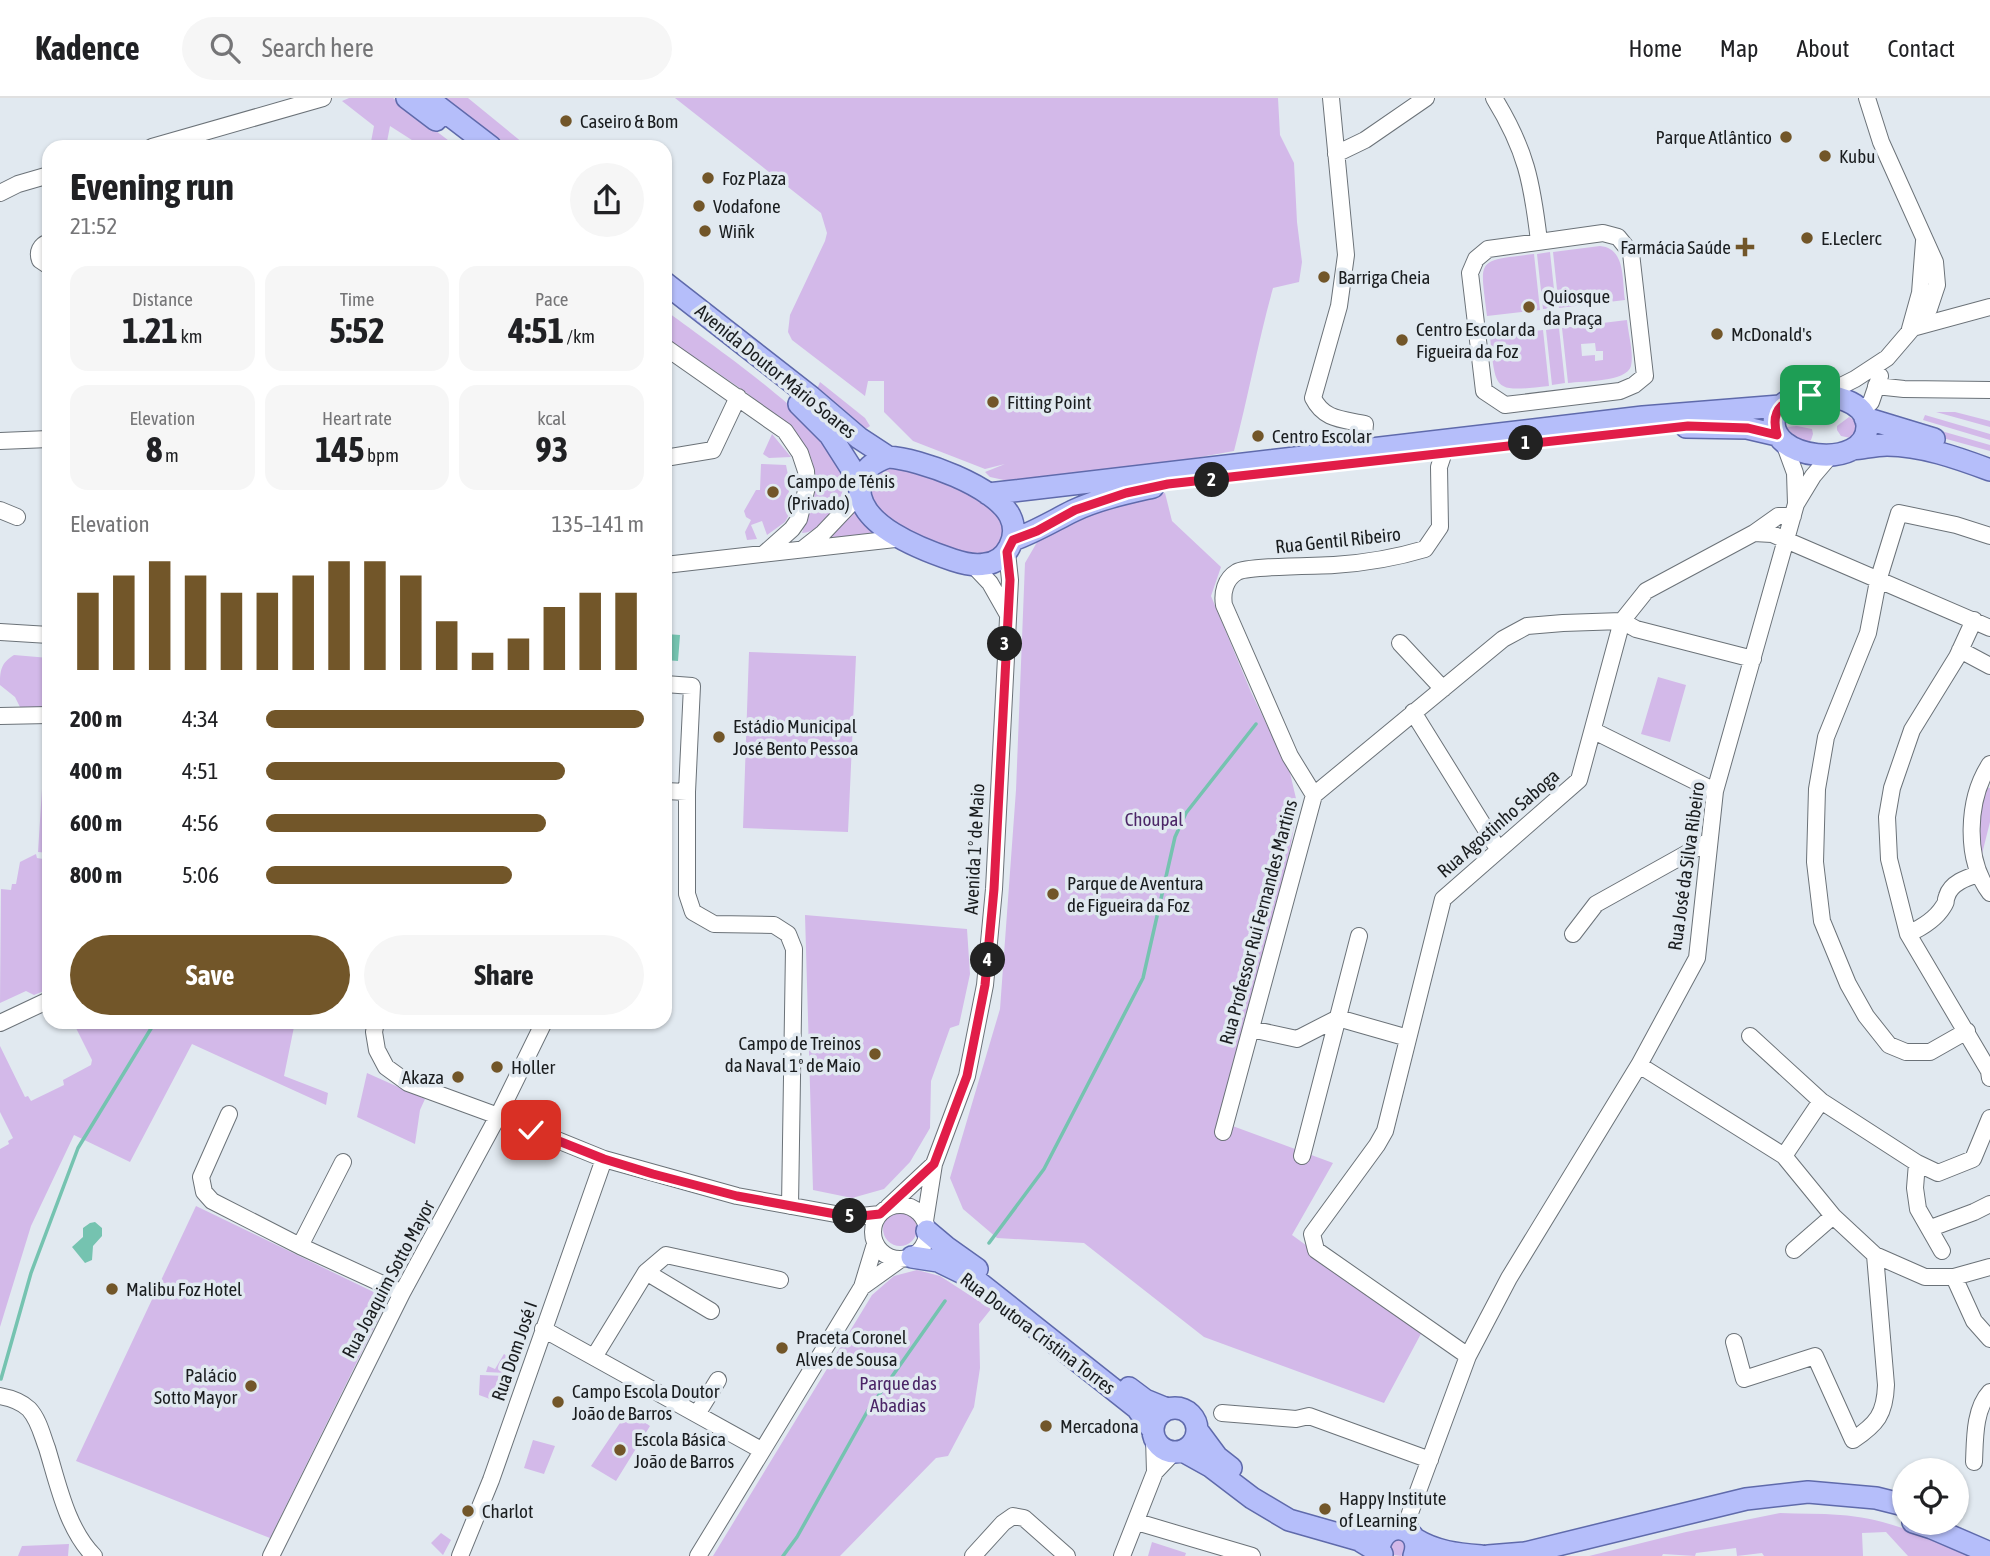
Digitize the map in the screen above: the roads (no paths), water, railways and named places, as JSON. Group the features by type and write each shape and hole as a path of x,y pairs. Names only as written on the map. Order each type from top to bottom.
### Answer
{"main road":[{"path":"407,98 461,140"},
{"path":"428,98 482,140"},
{"name":"Avenida Doutor Mário Soares","path":"672,288 859,438 888,457"},
{"name":"Avenida Doutor Mário Soares","path":"672,305 808,412 830,435 860,488 864,507 872,517 904,538 955,561 972,564"},
{"path":"1781,439 1774,425 1780,406 1797,397 1823,395 1848,402 1863,414 1990,456"},
{"path":"988,494 1643,417 1780,406"},
{"path":"1853,450 1866,434 1863,414"},
{"path":"972,564 997,560 1010,546 1075,510 1168,484 1695,426 1748,428 1781,439 1805,452 1831,455 1885,444 1911,447 1990,470"},
{"path":"860,488 866,470 876,461 888,457 919,462 953,475 988,494 1010,514 1014,527 1010,546"},
{"name":"Rua Doutora Cristina Torres","path":"926,1226 946,1247 982,1272 1145,1400 1167,1409"},
{"name":"Rua Doutora Cristina Torres","path":"906,1258 938,1261 973,1278 1137,1408 1153,1433"},
{"path":"1399,1539 1359,1540 1289,1520 1252,1498 1210,1466 1178,1452 1166,1450 1153,1433 1154,1420 1167,1409 1184,1409 1196,1422 1197,1430 1216,1457 1256,1489 1285,1505 1362,1531 1399,1539 1449,1553 1481,1556"},
{"path":"1178,1452 1190,1446 1197,1430"},
{"path":"1488,1556 1525,1553 1746,1499 1808,1492 1892,1502"},
{"path":"1563,1556 1749,1510 1809,1506 1874,1511 1892,1516"},
{"path":"1969,1529 1990,1539"},
{"path":"1948,1535 1990,1553"}],"street":[{"path":"176,140 323,98"},
{"path":"1331,98 1346,256 1339,306 1313,398 1319,410 1328,416 1365,424 1364,435"},
{"path":"1336,154 1365,140 1426,98"},
{"path":"1494,98 1513,128 1526,162 1539,242"},
{"path":"1823,395 1855,379 1887,358 1913,329 1920,293 1924,238 1881,142 1867,98"},
{"path":"0,193 42,177"},
{"path":"1602,233 1618,237 1631,253 1645,376 1634,385 1620,391 1506,405 1484,391 1470,273 1476,259 1488,249 1539,242 1602,233"},
{"path":"42,246 38,253 42,261"},
{"path":"1913,329 1990,307"},
{"path":"672,352 785,430 800,453 806,471 807,487 799,519 792,530 765,553"},
{"path":"1863,414 1871,402 1887,358"},
{"path":"1876,386 1919,390 1990,390"},
{"path":"672,457 713,450 738,397"},
{"path":"0,441 42,439"},
{"name":"Rua José da Silva Ribeiro","path":"1781,439 1795,473 1795,510"},
{"name":"Rua Gentil Ribeiro","path":"1314,795 1290,756 1224,606 1222,596 1227,581 1237,572 1396,558 1425,549 1440,527 1439,467 1444,452"},
{"name":"Rua José da Silva Ribeiro","path":"1399,1539 1468,1356 1509,1278 1639,1065 1697,958 1715,791 1795,510 1813,476 1831,455"},
{"path":"804,548 823,533 860,488"},
{"path":"0,510 17,517"},
{"name":"Rua Agostinho Saboga","path":"1468,1356 1316,1250 1312,1234 1381,1139 1443,899 1579,780 1622,621 1646,591 1754,533 1777,516 1795,510"},
{"path":"1967,1031 1930,1052 1906,1052 1889,1045 1866,1016 1848,984 1822,921 1815,862 1816,789 1826,737 1868,633 1878,581 1899,513 1956,525 1990,536"},
{"path":"792,530 804,548"},
{"path":"1754,533 1772,534 1990,628"},
{"path":"672,564 904,538"},
{"name":"Avenida 1º de Maio","path":"934,1164 967,1076 985,985 994,889 1010,546"},
{"path":"972,564 990,583 1007,613"},
{"path":"1974,620 1960,650 1912,730 1892,788 1887,817 1889,859 1908,934 1967,1031 1989,1071 1990,1078"},
{"path":"1622,621 1636,629 1753,659"},
{"name":"Rua Professor Rui Fernandes Martins","path":"1223,1132 1314,795 1503,639 1527,626 1622,621"},
{"path":"0,632 42,635"},
{"path":"1399,643 1443,689"},
{"path":"1960,650 1990,666"},
{"path":"672,685 692,686 687,792 687,894 693,912 714,923 774,925 788,934 794,950 790,1206"},
{"path":"1413,712 1498,849"},
{"path":"0,716 42,715"},
{"path":"1594,730 1715,791"},
{"path":"1990,764 1984,773 1975,801 1971,827 1978,874 1990,893"},
{"path":"672,791 687,792"},
{"path":"1573,934 1596,904 1709,841"},
{"path":"1908,934 1924,926 1940,912 1951,889 1959,882 1978,874"},
{"path":"1302,1156 1359,936"},
{"path":"0,1023 42,1003"},
{"path":"1251,1030 1297,1039 1338,1018 1408,1038"},
{"path":"375,1029 377,1050 386,1067 408,1083 604,1159 737,1196 852,1217 899,1205 909,1206 919,1212 926,1226"},
{"name":"Rua Joaquim Sotto Mayor","path":"271,1556 402,1293 498,1116 541,1029"},
{"path":"1751,1037 1821,1101 1917,1163 1938,1173 1973,1159 1990,1118"},
{"path":"1639,1065 1784,1156 1833,1216 1875,1255 1925,1277 1954,1277 1990,1267"},
{"path":"1784,1156 1821,1101"},
{"path":"229,1114 201,1177 204,1192 212,1201 300,1247 402,1293"},
{"name":"Rua Dom José I","path":"460,1556 491,1480 604,1159"},
{"path":"300,1247 343,1162"},
{"path":"1917,1163 1915,1188 1918,1209 1942,1251"},
{"path":"698,1556 862,1287 874,1239 874,1223 884,1210 934,1164"},
{"path":"862,1287 920,1251 926,1241 934,1164"},
{"path":"1931,1228 1990,1204"},
{"path":"1794,1250 1833,1216"},
{"path":"852,1217 874,1239 881,1252 891,1258 906,1258"},
{"path":"594,1357 646,1272 666,1255 780,1280"},
{"path":"1734,1342 1744,1379 1815,1356 1853,1440 1867,1430 1885,1406 1886,1385 1875,1255"},
{"path":"646,1272 711,1311"},
{"path":"1954,1277 1974,1321 1990,1339"},
{"path":"543,1329 761,1450"},
{"path":"697,1414 718,1380"},
{"path":"1974,1462 1976,1427 1986,1396 1990,1392"},
{"path":"0,1396 17,1400 28,1409 39,1425 66,1508 85,1552"},
{"path":"1222,1413 1296,1419 1309,1416 1430,1460"},
{"path":"1122,1556 1155,1472 1153,1433"},
{"path":"1155,1472 1178,1452"},
{"path":"973,1556 1013,1516 1024,1518 1067,1556"},
{"path":"1137,1522 1252,1556"}],"waterway":[{"path":"989,1243 1044,1169 1143,978 1175,837 1186,813 1256,724"},
{"path":"1,1379 31,1273 78,1148 151,1029"},
{"path":"783,1556 797,1537 867,1412 945,1301"}],"place":[{"name":"Caseiro & Bom","path":"566,121"},
{"name":"Parque Atlântico","path":"1786,137"},
{"name":"Kubu","path":"1825,156"},
{"name":"Foz Plaza","path":"708,178"},
{"name":"Vodafone","path":"699,206"},
{"name":"Wiñk","path":"705,231"},
{"name":"E.Leclerc","path":"1807,238"},
{"name":"Farmácia Saúde","path":"1745,247"},
{"name":"Barriga Cheia","path":"1324,277"},
{"name":"Quiosque da Praça","path":"1529,307"},
{"name":"McDonald's","path":"1717,334"},
{"name":"Centro Escolar da Figueira da Foz","path":"1402,340"},
{"name":"Fitting Point","path":"993,402"},
{"name":"Centro Escolar","path":"1258,436"},
{"name":"Campo de Ténis (Privado)","path":"773,492"},
{"name":"Estádio Municipal José Bento Pessoa","path":"719,737"},
{"name":"Parque de Aventura de Figueira da Foz","path":"1053,894"},
{"name":"Campo de Treinos da Naval 1º de Maio","path":"875,1054"},
{"name":"Holler","path":"497,1067"},
{"name":"Akaza","path":"458,1077"},
{"name":"Malibu Foz Hotel","path":"112,1289"},
{"name":"Praceta Coronel Alves de Sousa","path":"782,1348"},
{"name":"Palácio Sotto Mayor","path":"251,1386"},
{"name":"Campo Escola Doutor João de Barros","path":"558,1402"},
{"name":"Mercadona","path":"1046,1426"},
{"name":"Escola Básica João de Barros","path":"620,1450"},
{"name":"Happy Institute of Learning","path":"1325,1509"},
{"name":"Charlot","path":"468,1511"}],"park label":[{"name":"Choupal","path":"1154,819"},
{"name":"Parque das Abadias","path":"898,1394"}]}
